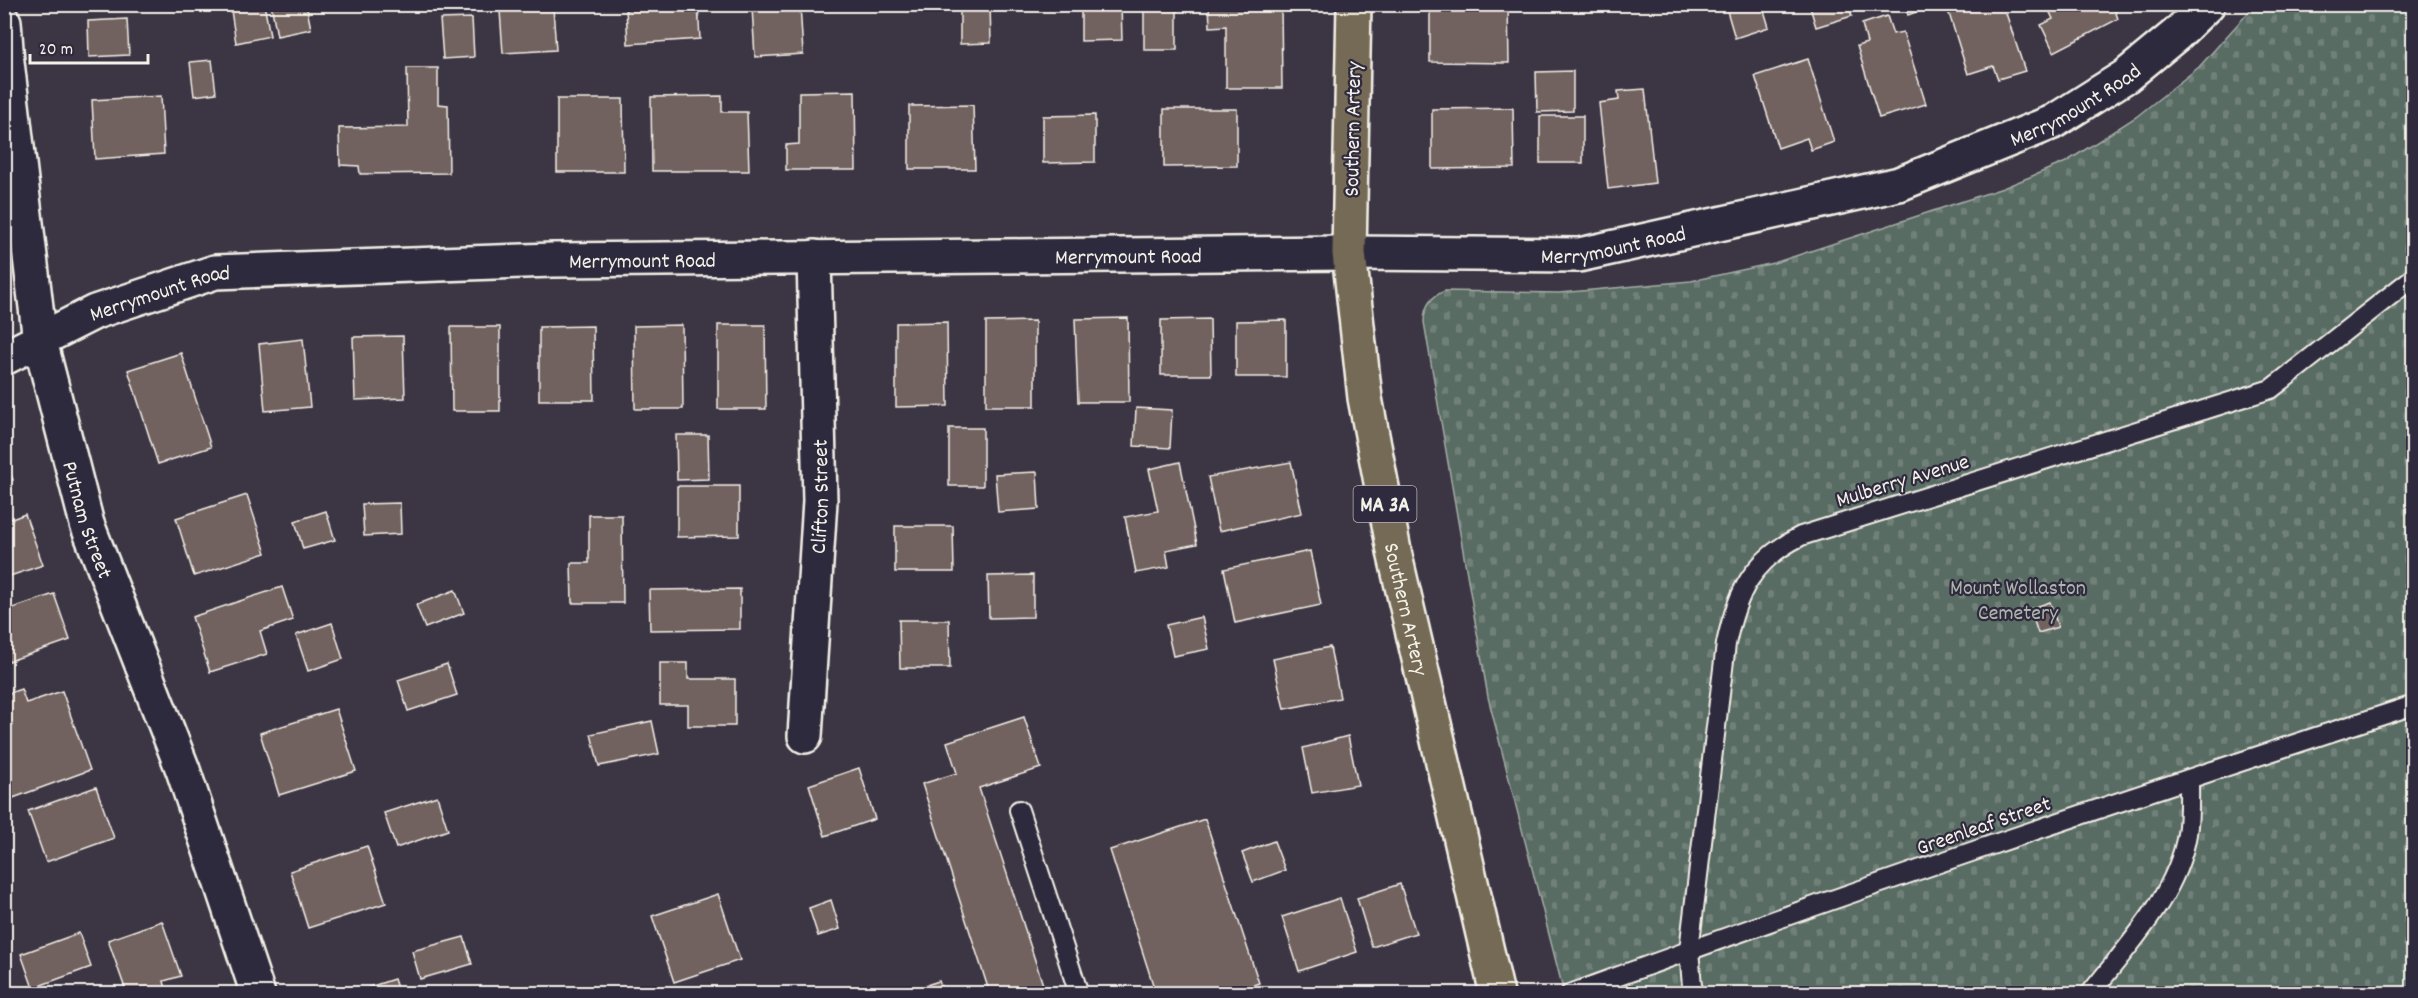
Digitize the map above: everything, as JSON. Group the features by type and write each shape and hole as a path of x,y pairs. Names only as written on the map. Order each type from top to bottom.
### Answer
{"main road":[{"name":"Southern Artery","path":"1354,4 1349,254 1365,398 1395,556 1497,993"}],"street":[{"name":"Merrymount Road","path":"4,358 95,312 215,272 553,260 1349,254 1579,255 1899,184 2053,122 2126,76 2177,34 2208,4"},
{"name":"Putnam Street","path":"4,22 6,62 40,341 87,524 183,770 258,993"},
{"name":"Clifton Street","path":"805,736 820,501 814,257"}],"lane":[{"name":"Mulberry Avenue","path":"1695,993 1692,986 1689,950 1726,644 1739,597 1748,579 1764,559 1780,546 1801,536 2271,389 2414,278"},
{"name":"Greenleaf Street","path":"1570,993 2189,778 2414,705"},
{"path":"2090,993 2158,905 2175,873 2187,834 2189,778"},
{"path":"1019,810 1079,993"}],"green space":[{"name":"Mount Wollaston Cemetery","path":"2255,5 2413,5 2413,993 1564,993 1488,697 1424,322 1429,303 1445,291 1559,293 1691,281 1774,263 2003,188 2066,162 2136,117 2199,67"}],"building":[{"path":"230,4 264,4 270,36 236,43"},
{"path":"271,4 306,4 311,29 277,36"},
{"path":"800,4 803,54 755,57 752,7"},
{"path":"960,4 990,4 991,43 960,44"},
{"path":"1081,4 1121,4 1122,40 1081,41"},
{"path":"1209,4 1281,4 1282,88 1226,88 1226,26 1210,27"},
{"path":"1430,4 1508,4 1509,63 1430,62"},
{"path":"1725,4 1762,4 1769,27 1735,38"},
{"path":"1809,4 1848,4 1852,16 1816,27"},
{"path":"1904,4 1937,4 1908,15"},
{"path":"1946,4 2003,4 2025,71 1998,79 1993,66 1968,74"},
{"path":"2046,4 2113,4 2118,19 2054,52 2041,25 2053,19"},
{"path":"698,5 700,39 628,44 626,9"},
{"path":"1177,6 1177,50 1144,50 1144,7"},
{"path":"553,8 556,50 503,53 500,11"},
{"path":"1887,16 1893,34 1903,32 1926,104 1879,118 1857,46 1867,43 1862,24"},
{"path":"472,18 474,57 443,59 440,19"},
{"path":"127,19 129,55 89,57 88,21"},
{"path":"1808,59 1834,142 1811,150 1807,138 1778,148 1755,76"},
{"path":"212,60 216,93 194,96 190,62"},
{"path":"407,68 438,68 438,104 448,105 449,173 360,174 359,166 340,165 339,128 408,127"},
{"path":"1573,71 1573,111 1537,112 1536,72"},
{"path":"1645,89 1655,183 1608,189 1599,103 1619,100 1618,91"},
{"path":"855,91 856,170 786,170 786,145 799,144 799,92"},
{"path":"161,96 164,154 95,159 92,100"},
{"path":"722,96 722,112 747,112 749,171 652,171 651,97"},
{"path":"557,99 623,99 624,172 557,172"},
{"path":"973,105 975,169 909,169 909,106"},
{"path":"1513,108 1514,168 1432,169 1432,109"},
{"path":"1164,109 1237,109 1237,166 1164,167"},
{"path":"1095,115 1095,162 1043,163 1043,116"},
{"path":"1540,116 1583,116 1583,163 1540,163"},
{"path":"1128,318 1129,402 1078,402 1075,319"},
{"path":"1210,319 1211,375 1161,375 1161,320"},
{"path":"1286,320 1286,377 1236,377 1236,321"},
{"path":"1035,321 1035,406 986,406 986,322"},
{"path":"947,322 948,406 896,407 896,323"},
{"path":"682,325 683,409 635,409 634,326"},
{"path":"718,325 765,325 766,409 718,409"},
{"path":"593,326 594,400 539,400 539,327"},
{"path":"451,327 500,327 500,411 452,411"},
{"path":"403,336 405,398 355,400 353,337"},
{"path":"303,339 310,407 265,411 259,344"},
{"path":"181,353 211,447 158,464 128,370"},
{"path":"1136,408 1172,410 1170,448 1134,446"},
{"path":"949,428 983,428 983,486 949,486"},
{"path":"676,435 708,435 709,479 677,480"},
{"path":"4,456 13,480 4,483"},
{"path":"1180,462 1197,544 1166,550 1169,567 1136,573 1125,517 1158,511 1149,469"},
{"path":"1291,462 1302,513 1219,531 1208,477"},
{"path":"1037,472 1039,509 998,512 995,474"},
{"path":"677,486 739,486 739,536 677,537"},
{"path":"247,495 266,553 194,576 176,518"},
{"path":"400,503 401,534 364,536 362,504"},
{"path":"326,511 335,540 303,549 295,521"},
{"path":"25,514 43,565 4,578 4,522"},
{"path":"589,515 622,515 623,603 572,603 571,563 589,563"},
{"path":"895,526 953,526 954,572 895,572"},
{"path":"1310,551 1321,605 1235,623 1224,569"},
{"path":"1033,575 1033,617 989,618 988,576"},
{"path":"282,587 293,620 260,631 267,654 210,672 192,617"},
{"path":"740,589 740,629 650,630 649,590"},
{"path":"455,590 464,613 425,628 416,605"},
{"path":"54,594 70,640 4,663 4,611"},
{"path":"2050,602 2058,627 2038,633 2030,609"},
{"path":"1202,617 1209,649 1173,656 1166,625"},
{"path":"899,620 949,620 950,668 900,668"},
{"path":"332,623 343,659 308,671 296,635"},
{"path":"1330,647 1340,698 1284,709 1273,659"},
{"path":"660,663 688,663 688,679 735,679 735,726 688,726 688,705 660,705"},
{"path":"447,664 457,695 408,711 398,680"},
{"path":"21,689 26,703 62,691 90,770 13,798 4,775 4,695"},
{"path":"336,709 356,771 279,795 260,733"},
{"path":"1024,717 1041,768 979,788 1046,994 990,994 922,784 957,773 947,742"},
{"path":"652,721 659,754 599,766 591,734"},
{"path":"1348,736 1358,785 1312,793 1303,748"},
{"path":"859,768 875,819 825,836 809,785"},
{"path":"96,787 114,838 46,862 28,811"},
{"path":"437,796 448,830 396,848 384,813"},
{"path":"1205,819 1259,983 1228,994 1156,994 1110,850"},
{"path":"1274,841 1285,870 1253,882 1242,853"},
{"path":"367,846 386,903 308,928 290,871"},
{"path":"1400,884 1416,933 1372,947 1357,898"},
{"path":"718,894 740,960 674,982 652,916"},
{"path":"1340,898 1357,952 1299,971 1282,917"},
{"path":"831,900 840,929 818,936 809,908"},
{"path":"162,921 181,976 164,981 166,989 152,994 146,994 144,988 127,994 108,940"},
{"path":"79,933 91,967 33,988 21,954"},
{"path":"464,937 472,964 420,979 412,951"},
{"path":"394,979 399,994 348,994"},
{"path":"939,981 944,994 916,994 914,989"}]}
